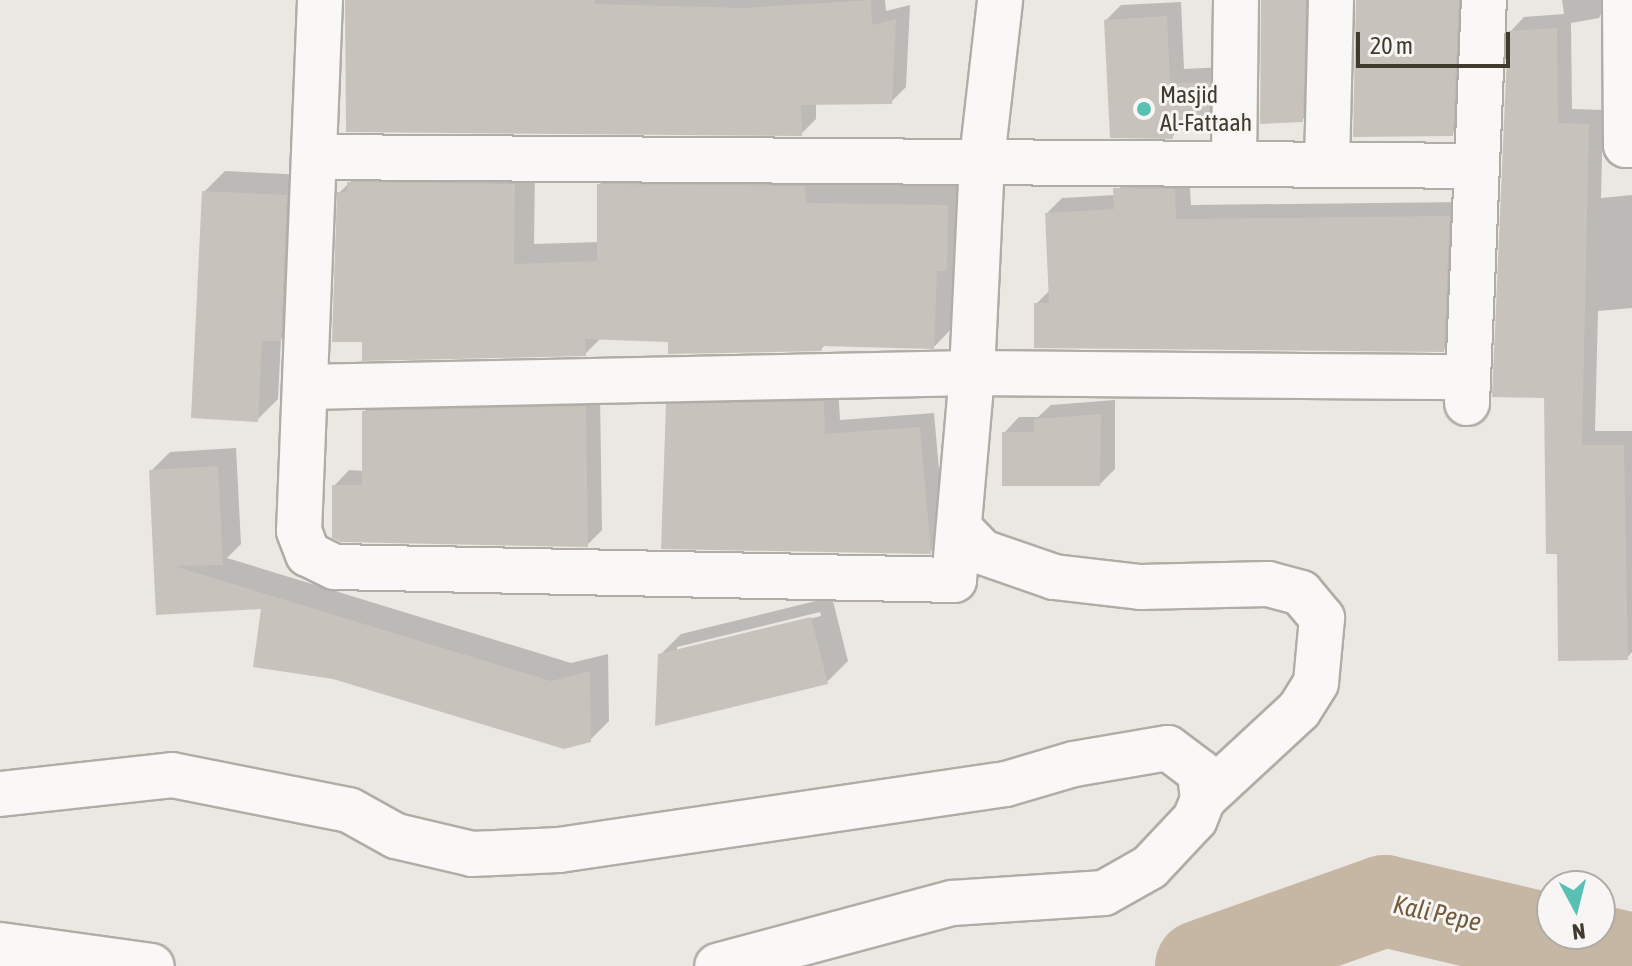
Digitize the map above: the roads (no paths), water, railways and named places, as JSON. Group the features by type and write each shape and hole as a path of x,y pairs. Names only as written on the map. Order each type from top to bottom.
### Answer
{"street":[{"path":"320,0 299,531 308,554 335,567 954,580 972,373 982,159 1000,0"},
{"path":"1234,164 1236,0"},
{"path":"1327,164 1331,0"},
{"path":"306,387 972,373 1467,390 1484,0"},
{"path":"1625,0 1626,145 1632,145"},
{"path":"316,157 982,159 1476,166"},
{"path":"717,966 952,903 1104,893 1150,867 1195,819 1203,799 1299,710 1316,683 1322,618 1301,593 1268,584 1140,587 1054,577 982,552 959,528"},
{"path":"0,794 172,775 349,810 396,836 472,854 559,850 990,787 1074,764 1168,748 1200,772 1203,799"},
{"path":"0,945 152,966"}],"waterway":[{"name":"Kali Pepe","path":"1201,966 1385,901 1632,959"}],"place":[{"name":"Masjid Al-Fattaah","path":"1144,109"}]}
